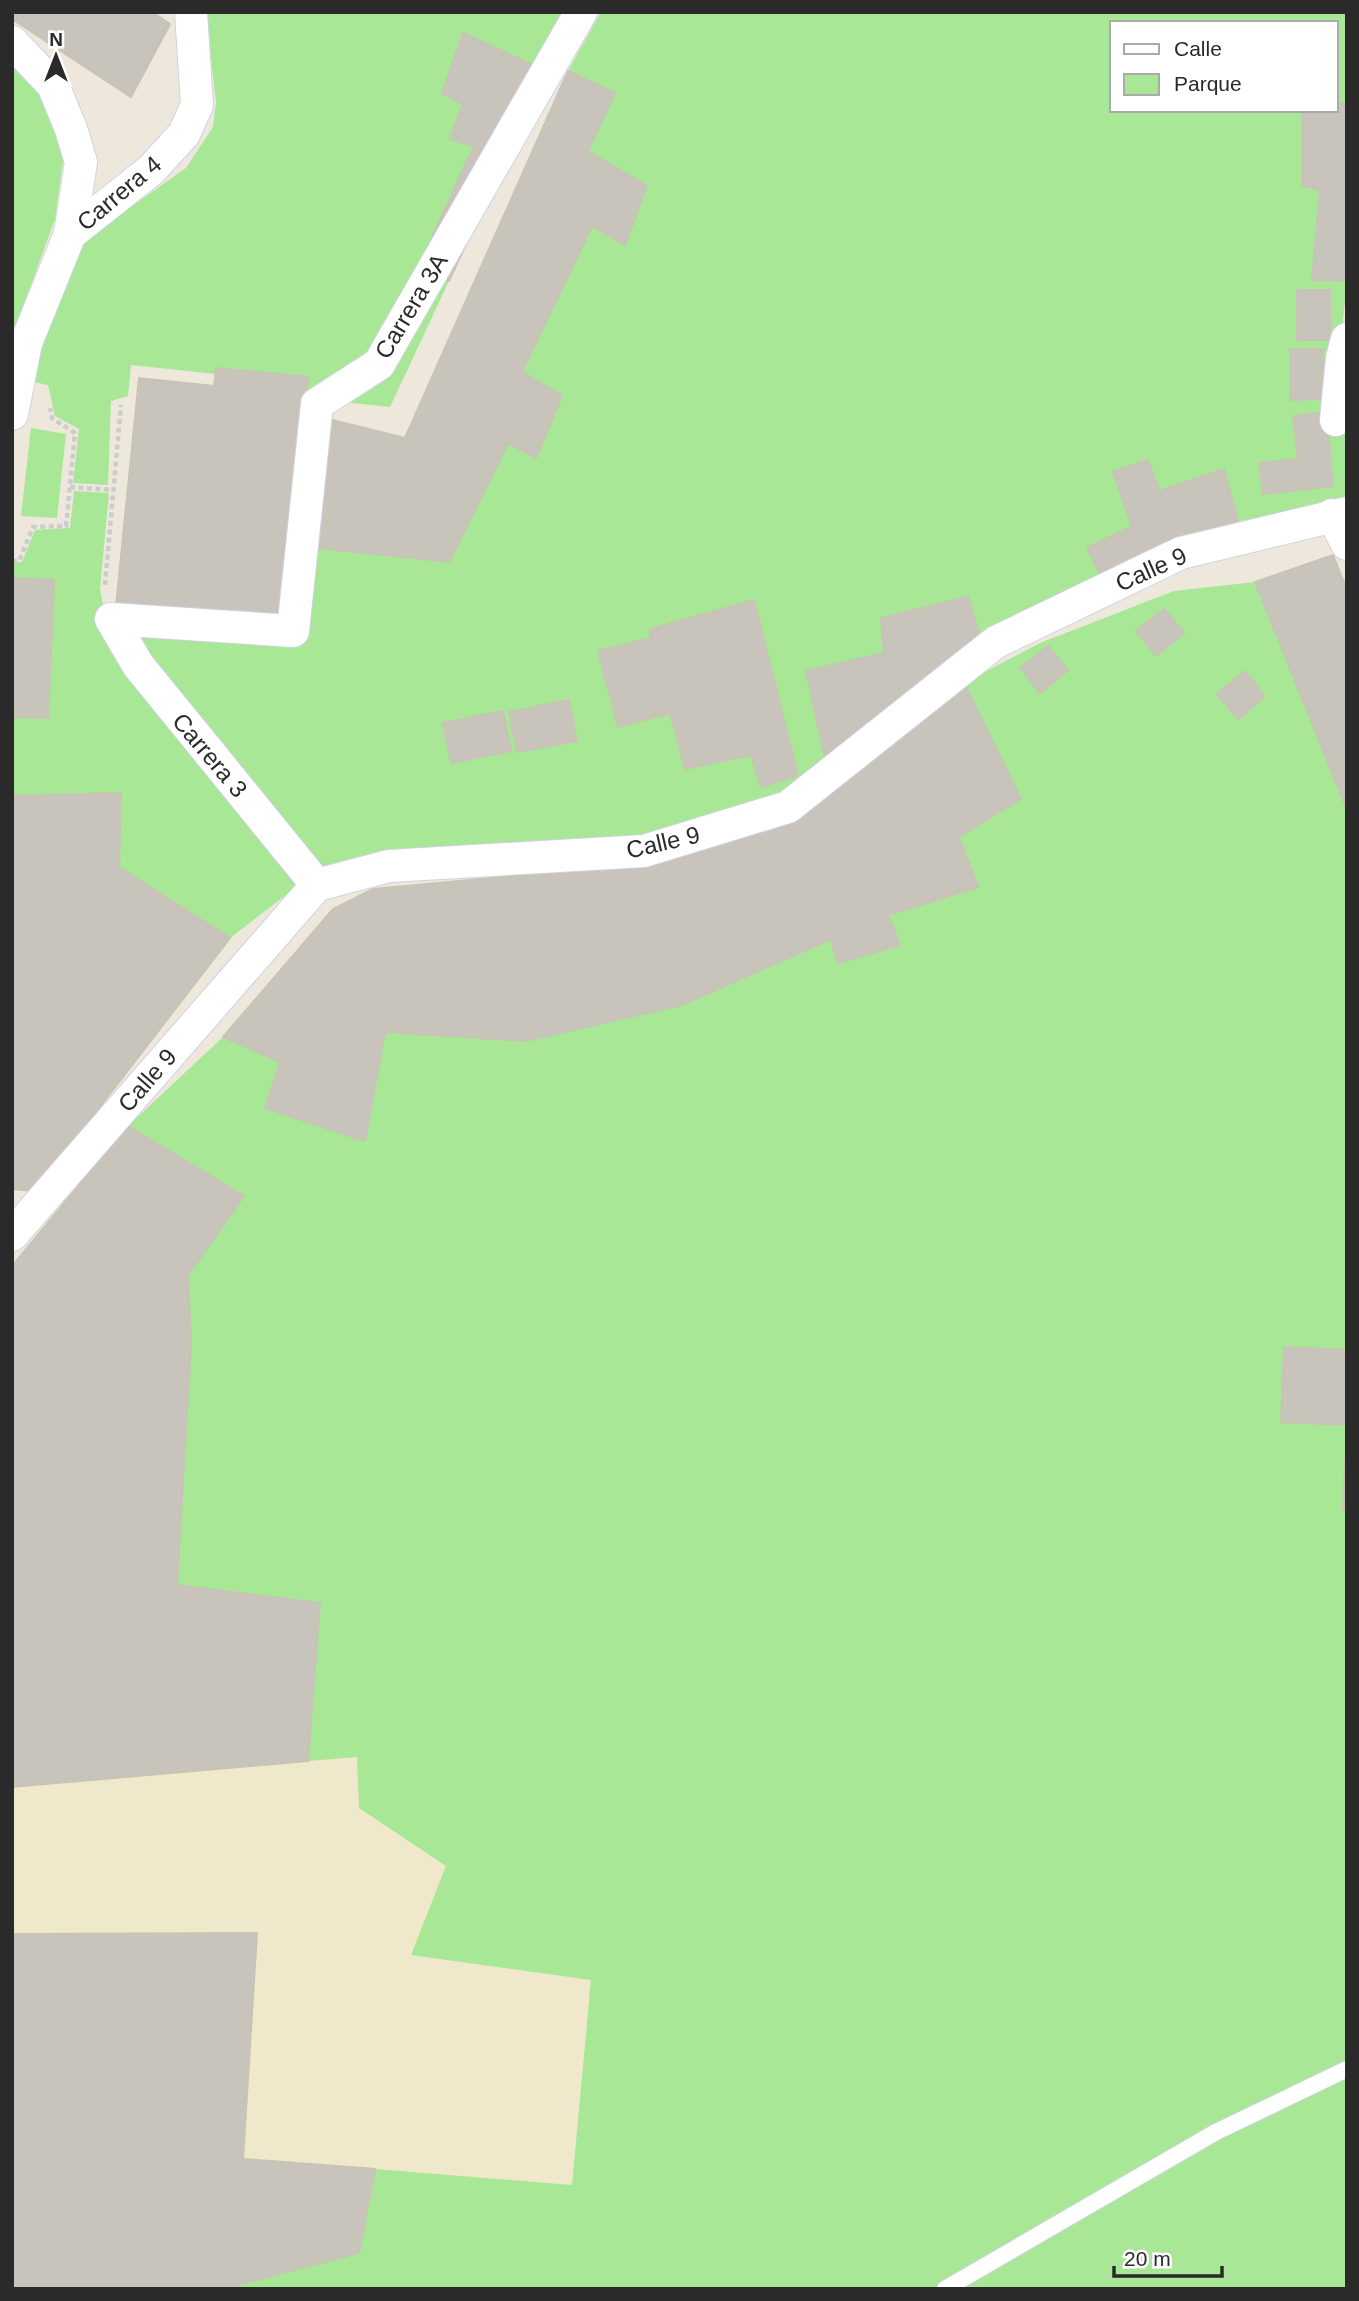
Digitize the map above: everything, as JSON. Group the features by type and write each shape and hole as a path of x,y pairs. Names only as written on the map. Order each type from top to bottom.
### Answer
{"street":[{"name":"Carrera 4","path":"12,414 18,381 19,343 70,234 151,170 184,134 197,105 191,12"},
{"name":"Carrera 3A","path":"111,619 293,631 317,404 379,364 581,12"},
{"path":"12,42 53,85 71,129 80,163 70,234"},
{"path":"1336,420 1342,358 1347,339"},
{"path":"1339,514 1347,544"},
{"name":"Calle 9","path":"12,1235 317,885 389,866 644,851 788,807 996,642 1181,553 1339,514"},
{"name":"Carrera 3","path":"111,619 138,666 317,885"}],"lane":[{"path":"945,2289 1216,2132 1347,2070"}],"path":[{"path":"12,561 19,561 33,527 66,526 75,433 52,418 46,387 18,381"},
{"path":"111,619 105,589 121,405"},
{"path":"70,487 113,490"}],"shaded area":[{"path":"357,1757 359,1808 446,1866 412,1955 591,1980 572,2185 243,2159 257,1933 12,1934 12,1787"}],"green space":[{"path":"206,12 577,12 546,71 463,33 463,104 450,139 474,146 418,268 449,281 390,407 306,398 308,377 217,368 216,374 131,365 128,396 111,401 108,485 73,483 79,429 55,416 48,385 29,381 37,343 84,240 186,168 213,127 216,102"},
{"path":"601,12 1347,12 1347,103 1338,103 1338,21 1110,21 1110,112 1303,112 1303,186 1320,190 1312,280 1347,281 1333,422 1347,433 1347,506 1238,521 1223,470 1159,491 1114,473 1132,526 1087,548 1101,576 980,636 968,597 882,618 884,653 806,671 827,766 784,802 642,845 320,875 127,626 311,547 449,562 508,443 536,458 561,397 522,372 592,226 625,245 647,186 588,151 615,93 568,71","holes":["1297,290 1330,290 1330,340 1297,340"]},
{"path":"12,61 43,95 65,146 55,219 16,326 12,326"},
{"path":"31,428 66,434 57,518 21,516"},
{"path":"74,491 109,493 100,589 108,629 303,882 230,938 119,867 120,793 12,796 12,717 48,718 54,580 12,578 12,562 22,562 35,530 70,528"},
{"path":"1255,582 1347,810 1347,2289 237,2289 237,2285 359,2253 375,2169 572,2185 591,1980 411,1955 446,1866 359,1808 357,1757 308,1761 320,1603 177,1585 186,1433 188,1275 244,1196 128,1126 223,1037 280,1062 265,1108 365,1141 385,1032 526,1041 682,1005 831,939 839,963 899,945 888,915 959,837 1021,799 964,683 1040,643 1174,591"}],"building":[{"path":"12,12 152,12 170,24 131,97 12,19"},
{"path":"463,33 546,71 449,281 418,268 474,146 450,139 463,104 442,93"},
{"path":"568,71 615,93 588,151 647,186 625,245 592,226 522,372 562,396 536,458 508,443 449,562 311,547 328,419 405,438"},
{"path":"1338,103 1347,103 1347,281 1312,280 1320,190 1303,186 1303,112 1338,112"},
{"path":"1297,290 1330,290 1330,340 1297,340"},
{"path":"1290,349 1323,349 1323,399 1290,400"},
{"path":"216,368 308,377 283,622 116,606 139,378 214,386"},
{"path":"1326,412 1333,486 1263,494 1259,463 1298,459 1293,416"},
{"path":"1148,460 1178,542 1144,555 1113,472"},
{"path":"1224,469 1238,521 1178,542 1159,491"},
{"path":"1132,526 1144,555 1101,576 1087,548"},
{"path":"1333,555 1347,590 1347,810 1255,582"},
{"path":"12,578 54,580 48,718 12,717"},
{"path":"968,597 980,636 827,766 806,671 884,653 881,618"},
{"path":"754,600 798,775 761,787 751,755 685,769 650,638 650,629"},
{"path":"1164,609 1184,633 1156,656 1136,631"},
{"path":"650,638 670,713 618,727 598,651"},
{"path":"1048,646 1068,670 1040,693 1020,668"},
{"path":"1245,671 1265,696 1238,719 1217,694"},
{"path":"964,683 1021,799 959,837 978,887 888,915 900,945 838,963 831,939 682,1005 526,1041 385,1032 365,1141 265,1108 280,1062 223,1037 333,909 373,889 641,864 797,818"},
{"path":"569,700 577,741 517,752 509,712"},
{"path":"503,711 511,751 451,763 443,723"},
{"path":"121,793 119,867 230,938 35,1191 12,1189 12,796"},
{"path":"128,1126 244,1196 188,1275 191,1344 177,1585 320,1603 308,1761 12,1787 12,1266"},
{"path":"1284,1347 1347,1350 1347,1425 1281,1422"},
{"path":"1347,1434 1347,1509 1343,1509"},
{"path":"257,1933 243,2159 375,2169 359,2253 237,2285 237,2289 12,2289 12,1934"}]}
